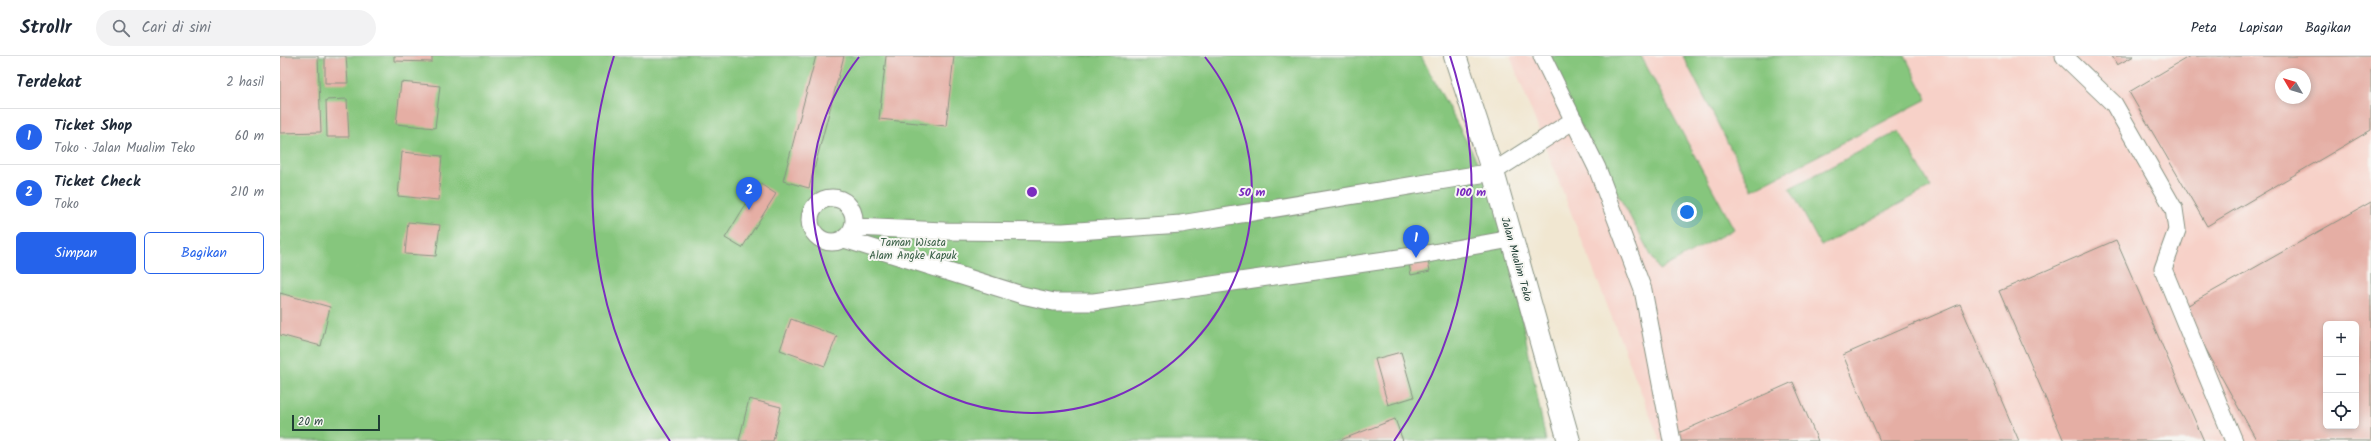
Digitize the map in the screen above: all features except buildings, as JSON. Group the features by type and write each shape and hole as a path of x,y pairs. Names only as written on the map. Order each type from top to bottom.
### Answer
{"street":[{"name":"Jalan Mualim Teko","path":"1455,56 1493,172 1569,441"}],"lane":[{"path":"1542,56 1597,168 1643,290 1672,441"},
{"path":"2064,56 2114,104 2174,209 2176,230 2163,269 2234,441"},
{"path":"1512,239 1427,254 1094,302 1054,302 1022,295 849,233 944,231 1063,232 1182,224 1493,172 1574,120"}],"shaded area":[{"path":"1510,56 2371,56 2371,441 1660,441"}],"green space":[{"name":"Taman Wisata Alam Angke Kapuk","path":"280,56 1421,56 1499,202 1546,441 280,441"},
{"path":"1543,56 1641,56 1734,229 1659,270"},
{"path":"1683,56 1905,56 1927,99 1752,190"},
{"path":"1899,131 1931,187 1821,246 1790,188"}],"place":[{"name":"Ticket Check","path":"749,210"},
{"name":"Ticket Shop","path":"1416,258"}]}
